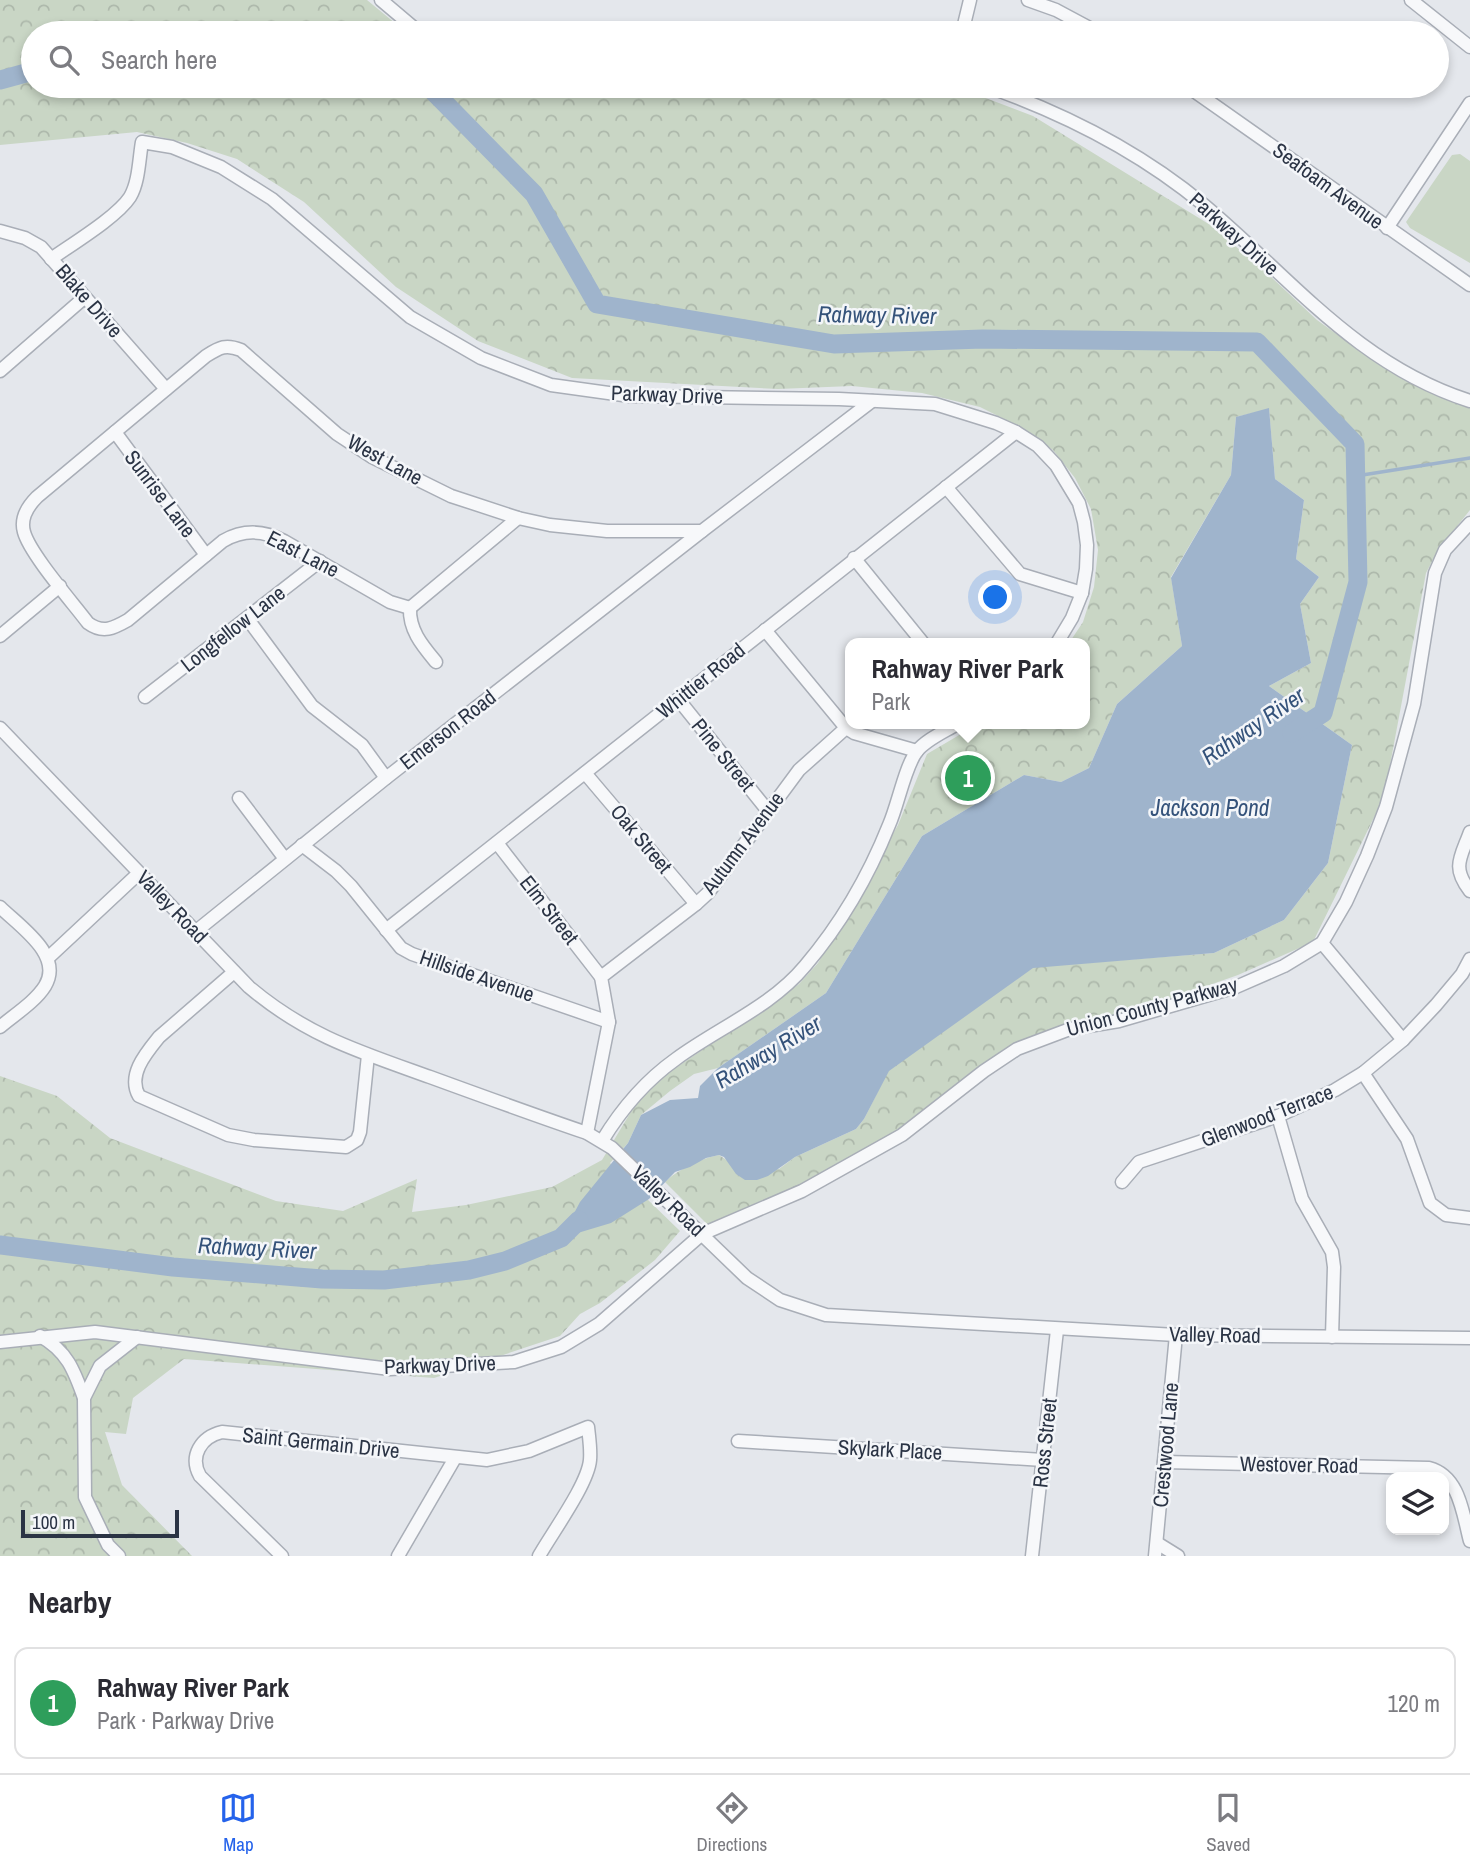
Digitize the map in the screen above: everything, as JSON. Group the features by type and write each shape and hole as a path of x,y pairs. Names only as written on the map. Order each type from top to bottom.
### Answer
{"street":[{"path":"381,0 406,21"},
{"path":"965,21 970,0"},
{"path":"1028,0 1077,21"},
{"path":"1411,0 1437,21"},
{"path":"1449,30 1470,47"},
{"name":"Parkway Drive","path":"1017,98 1107,139 1164,173 1203,204 1353,339 1384,360 1444,393 1470,401"},
{"name":"Seafoam Avenue","path":"1204,98 1470,285"},
{"path":"1387,228 1470,103"},
{"name":"Parkway Drive","path":"51,259 116,212 130,196 142,142 172,147 221,167 272,199 410,317 481,358 551,385 630,397 934,404 996,423 1038,446 1056,465 1079,503 1087,545 1086,569 1082,593 1060,638"},
{"name":"Blake Drive","path":"0,231 25,238 41,247 166,389"},
{"path":"0,371 85,297"},
{"name":"West Lane","path":"60,586 32,548 24,531 25,514 29,505 206,356 229,345 241,351 337,434 372,457 452,496 518,518 550,525 643,533 702,531"},
{"path":"702,531 872,401"},
{"name":"Sunrise Lane","path":"115,432 206,555"},
{"name":"Whittier Road","path":"386,930 1016,432"},
{"path":"946,487 1020,574 1082,593"},
{"path":"436,662 423,646 410,622 410,608 518,518"},
{"name":"Union County Parkway","path":"702,1234 802,1191 902,1135 984,1071 1017,1049 1070,1029 1119,1021 1236,986 1284,966 1322,943 1346,902 1386,807 1414,704 1435,573 1446,550 1470,523"},
{"name":"East Lane","path":"60,586 94,628 113,629 128,620 236,533 253,531 270,534 390,602 410,608"},
{"name":"Emerson Road","path":"195,932 386,778 702,531"},
{"path":"854,558 919,638"},
{"name":"Longfellow Lane","path":"145,697 320,561"},
{"path":"0,636 60,586"},
{"path":"247,618 312,706 362,745 386,778"},
{"path":"765,630 845,727"},
{"name":"Pine Street","path":"678,699 768,811"},
{"name":"Valley Road","path":"0,728 234,972 272,1006 323,1037 586,1133 607,1144 747,1278 780,1300 825,1315 1057,1329 1176,1335 1468,1340"},
{"name":"Autumn Avenue","path":"601,977 708,892 807,761 845,729"},
{"path":"848,729 917,751"},
{"path":"607,1144 627,1103 656,1074 762,1004 804,969 859,887 888,828 917,751 950,729"},
{"name":"Oak Street","path":"585,773 696,904"},
{"path":"239,798 285,859"},
{"path":"1470,832 1460,857 1458,871 1470,891"},
{"name":"Elm Street","path":"497,843 601,977"},
{"name":"Hillside Avenue","path":"302,845 336,871 401,948 609,1022"},
{"path":"48,958 139,873"},
{"path":"0,907 48,958 49,975 46,985 0,1027"},
{"path":"1322,943 1403,1040"},
{"name":"Glenwood Terrace","path":"1122,1182 1139,1162 1278,1116 1335,1090 1363,1073 1403,1040 1466,977 1470,958"},
{"path":"234,972 159,1037 149,1049 134,1077 139,1096 228,1135 254,1140 346,1147 357,1140 360,1132 368,1055"},
{"path":"586,1133 609,1022 601,977"},
{"path":"1363,1073 1407,1139 1430,1203 1446,1215 1470,1218"},
{"path":"1278,1116 1302,1199 1332,1252 1332,1337"},
{"name":"Parkway Drive","path":"0,1342 95,1332 390,1369 514,1362 561,1347 599,1324 702,1234"},
{"name":"Ross Street","path":"1032,1556 1057,1329"},
{"name":"Crestwood Lane","path":"1156,1550 1176,1335"},
{"path":"40,1336 54,1344 62,1353 76,1378 83,1398 85,1497 108,1545 119,1556"},
{"path":"83,1398 100,1366 137,1337"},
{"name":"Saint Germain Drive","path":"282,1556 200,1476 195,1462 196,1454 206,1439 222,1432 486,1460 508,1457 588,1427 590,1460 583,1482 539,1556"},
{"name":"Skylark Place","path":"738,1441 1043,1460"},
{"path":"398,1556 455,1458"},
{"name":"Westover Road","path":"1164,1462 1429,1468 1448,1477 1457,1492 1470,1541"},
{"path":"1156,1550 1178,1556"}],"green space":[{"path":"0,0 367,0 392,21 21,21 21,98 986,98 1033,116 1212,226 1317,320 1367,356 1417,385 1470,404 1470,510 1438,550 1426,573 1384,797 1313,942 1238,975 1127,1014 1057,1027 1004,1049 856,1161 711,1228 665,1182 690,1165 719,1155 728,1161 779,1169 795,1157 856,1129 864,1119 888,1071 1033,967 1214,953 1284,920 1328,863 1352,745 1269,686 1311,663 1300,604 1319,577 1296,559 1304,500 1275,479 1269,409 1236,417 1231,475 1171,577 1182,646 1117,704 1089,768 1061,782 1024,775 922,836 826,993 718,1068 694,1074 641,1115 628,1143 610,1163 680,1231 655,1260 600,1303 580,1314 560,1336 434,1378 184,1359 133,1398 126,1434 105,1432 122,1485 192,1556 0,1556 0,1076 57,1096 110,1138 276,1201 343,1211 417,1179 412,1212 466,1205 552,1187 602,1160 635,1105 658,1080 799,984 818,963 898,825 927,754 970,729 1090,729 1090,638 1072,638 1083,622 1094,587 1098,550 1091,509 1075,478 1053,450 1016,425 980,407 922,393 852,386 778,389 572,378 478,341 396,287 304,202 237,159 187,143 137,132 0,145"},
{"path":"1460,154 1470,161 1470,263 1410,228 1406,222 1452,155"}],"water":[{"name":"Jackson Pond","path":"1269,408 1275,479 1304,500 1296,559 1319,577 1300,604 1311,663 1269,686 1352,745 1328,863 1284,920 1214,953 1033,968 889,1071 856,1129 795,1157 768,1176 757,1180 745,1180 736,1174 724,1157 719,1155 706,1158 675,1172 649,1199 611,1223 561,1238 580,1202 628,1143 641,1115 670,1100 698,1098 700,1086 718,1068 826,993 922,836 1024,775 1061,782 1089,768 1117,704 1182,646 1171,578 1231,475 1236,417"}],"waterway":[{"name":"Rahway River","path":"0,80 21,74"},
{"name":"Rahway River","path":"440,98 534,194 597,304 834,344 983,339 1257,342 1355,444 1358,582 1323,713 1292,733"},
{"path":"1356,476 1470,458"},
{"name":"Rahway River","path":"0,1245 173,1267 322,1279 384,1280 469,1270 505,1261 561,1238 579,1220"}],"place":[{"name":"Rahway River Park","path":"968,778"}]}
